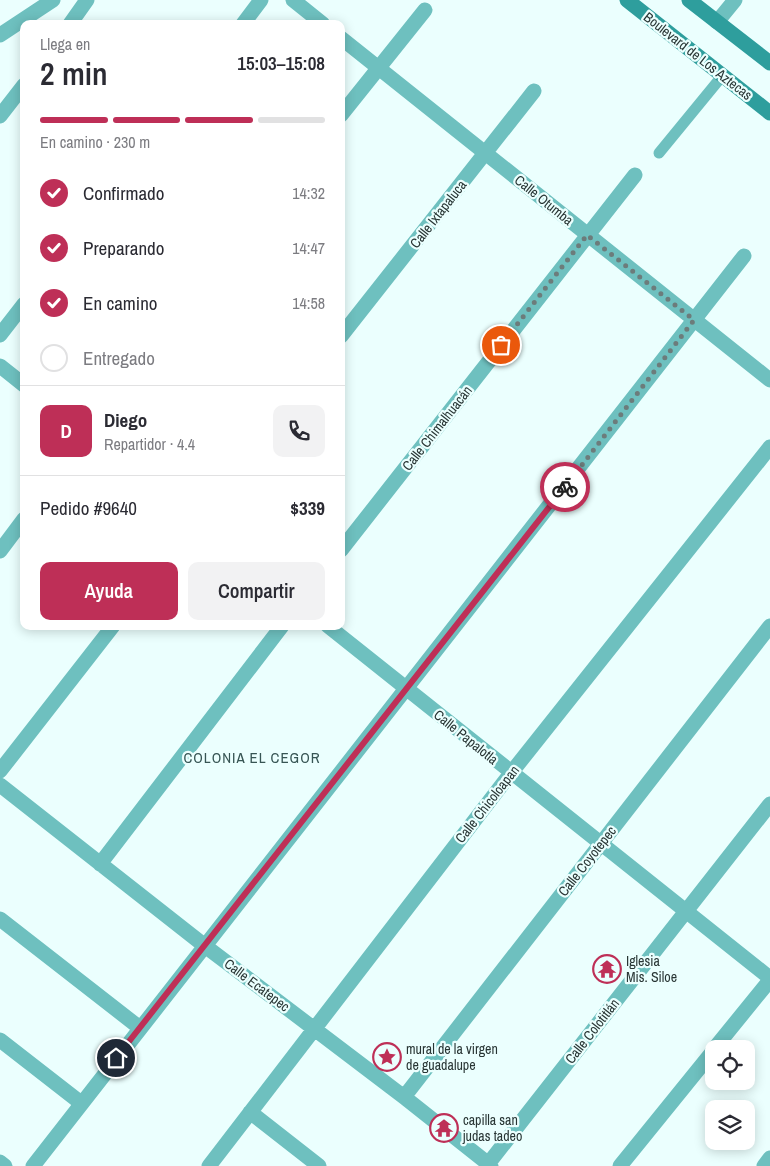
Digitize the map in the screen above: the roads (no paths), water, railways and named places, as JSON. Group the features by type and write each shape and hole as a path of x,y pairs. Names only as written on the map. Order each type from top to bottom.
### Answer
{"main road":[{"name":"Boulevard de Los Aztecas","path":"627,0 770,112"},
{"path":"689,0 770,63"}],"street":[{"path":"23,20 53,0"},
{"path":"73,20 86,0"},
{"path":"246,20 261,0"},
{"path":"293,0 318,20"},
{"path":"717,22 735,0"},
{"path":"345,110 424,10"},
{"path":"0,35 20,22"},
{"name":"Calle Otumba","path":"345,41 770,380"},
{"path":"0,116 20,90"},
{"name":"Calle Ixtapaluca","path":"345,331 534,91"},
{"name":"Calle Chimalhuacán","path":"345,545 635,175"},
{"path":"33,1166 744,256"},
{"path":"0,335 20,309"},
{"path":"0,366 20,382"},
{"name":"Calle Chicoloapan","path":"209,1166 511,773 770,447"},
{"path":"0,550 20,524"},
{"name":"Calle Coyotepec","path":"404,1097 770,626"},
{"path":"0,772 110,630"},
{"path":"100,864 279,630"},
{"name":"Calle Papalotla","path":"333,630 770,979"},
{"name":"Calle Ecatepec","path":"0,784 205,946 404,1097 490,1165"},
{"name":"Calle Colotitlán","path":"490,1165 770,804"},
{"path":"0,919 140,1028"},
{"path":"721,1040 770,979"},
{"path":"0,1040 81,1103"},
{"path":"620,1166 705,1060"},
{"path":"250,1112 319,1166"},
{"path":"764,1166 770,1158"},
{"path":"0,1162 5,1166"}],"lane":[{"path":"659,153 723,75"}],"place":[{"name":"Iglesia Mis. Siloe","path":"607,969"},
{"name":"mural de la virgen de guadalupe","path":"387,1057"},
{"name":"capilla san judas tadeo","path":"444,1128"}],"district":[{"name":"COLONIA EL CEGOR","path":"252,758"}]}
